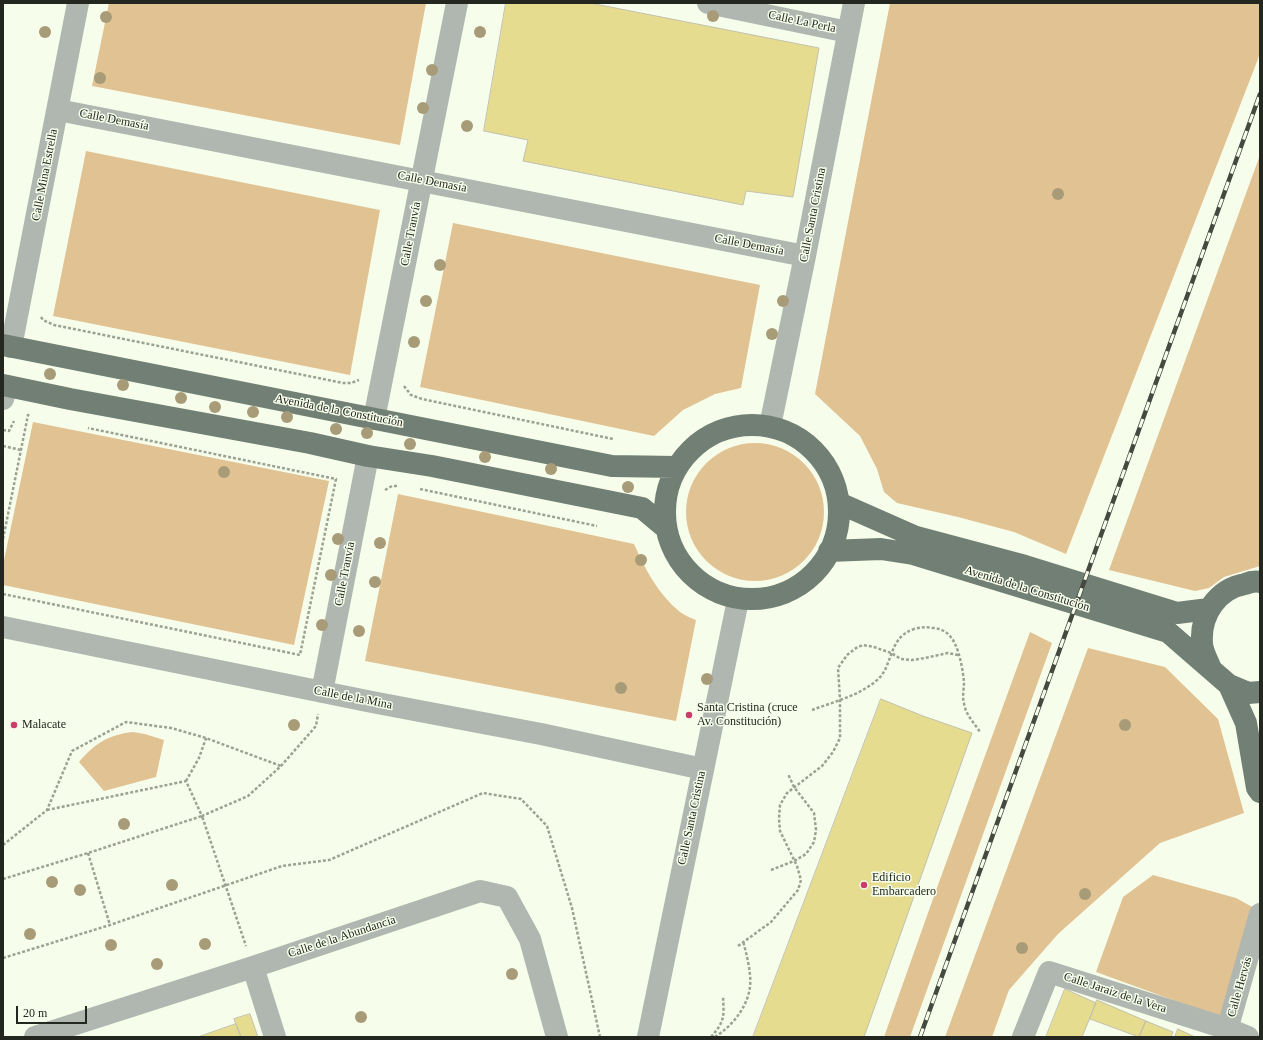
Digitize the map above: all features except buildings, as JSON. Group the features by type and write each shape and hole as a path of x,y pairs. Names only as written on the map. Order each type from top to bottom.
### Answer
{"main road":[{"name":"Avenida de la Constitución","path":"7,346 612,466 676,467"},
{"path":"4,390 70,399 310,443 368,456 432,466 642,508 666,528"},
{"path":"749,424 770,426 802,439 826,466 839,502 838,531 824,564 794,590 769,599 738,600 706,589 678,562 666,528 666,489 676,467 690,449 718,430 749,424"},
{"name":"Avenida de la Constitución","path":"839,502 916,537 1025,566 1177,613 1209,609"},
{"name":"Avenida de la Constitución","path":"829,551 881,549 913,554 1168,632 1229,685"},
{"path":"1211,669 1202,644 1203,622 1209,609 1218,597 1236,585 1255,581 1260,582"},
{"path":"1229,685 1248,693 1260,692"},
{"path":"1229,685 1246,723 1257,788 1260,792"}],"street":[{"name":"Calle Mina Estrella","path":"7,346 22,293 78,3"},
{"name":"Calle Tranvía","path":"374,418 457,3"},
{"name":"Calle La Perla","path":"708,3 848,32"},
{"name":"Calle Santa Cristina","path":"770,426 805,256 854,3"},
{"name":"Calle Demasía","path":"58,110 805,256"},
{"name":"Calle Tranvía","path":"322,692 368,456"},
{"name":"Calle Santa Cristina","path":"648,1037 738,600"},
{"name":"Calle de la Mina","path":"3,627 322,692 541,734 702,769"},
{"name":"Calle de la Abundancia","path":"35,1037 253,967 480,891 507,897 530,939 557,1037"},
{"name":"Calle Hervás","path":"1227,1033 1260,914"},
{"path":"253,967 275,1037"},
{"name":"Calle Jaraiz de la Vera","path":"1023,1037 1049,972 1227,1033 1248,1037"}],"path":[{"path":"22,293 34,297 34,304 43,320 54,326 343,383 351,383 360,380"},
{"path":"385,364 402,370 404,385 411,395 422,399 613,439"},
{"path":"25,414 30,413"},
{"path":"3,539 28,415 36,417"},
{"path":"3,430 8,431 12,422 16,419"},
{"path":"3,594 300,656 336,479 82,427"},
{"path":"3,446 21,450"},
{"path":"358,505 376,507 378,498 382,493 392,486 402,486"},
{"path":"417,489 597,526"},
{"path":"812,710 868,687 877,680 885,669 897,640 908,631 929,627 941,629 948,634 955,643 964,680 964,704 969,716 980,732"},
{"path":"738,946 771,922 798,890 801,880 780,831 780,804 787,793 822,766 833,752 840,738 838,668 847,655 863,645 891,653 901,659 912,660 948,652 958,655"},
{"path":"3,878 88,853 202,816 248,796 282,766 316,726 322,692"},
{"path":"47,810 72,752 126,722 172,728 206,738 282,766"},
{"path":"3,845 47,810 186,781 199,758 206,738"},
{"path":"771,870 794,861 806,854 814,842 816,830 814,813 794,787 788,774"},
{"path":"186,781 202,816 253,967"},
{"path":"3,958 110,925 282,866 330,860 483,793 521,799 547,826 572,908 600,1037"},
{"path":"88,853 110,925"},
{"path":"715,1037 724,1031 736,1019 744,1007 749,992 750,977 743,941"},
{"path":"711,1037 721,1026 724,1011 723,996"}],"shaded area":[{"path":"109,3 426,3 400,145 92,86"},
{"path":"890,3 1260,3 1260,52 1258,59 1066,554 1014,532 897,503 884,492 877,469 860,436 815,394"},
{"path":"86,151 380,210 350,375 53,316"},
{"path":"1260,155 1260,566 1224,577 1209,588 1195,591 1109,570"},
{"path":"453,223 760,285 741,388 715,394 683,410 654,436 420,387"},
{"path":"33,422 329,481 294,645 3,585 3,565"},
{"path":"748,443 762,443 788,451 804,463 816,479 819,486 823,499 823,525 819,538 816,545 804,561 788,573 781,576 762,581 748,581 722,573 706,561 694,545 691,538 686,519 686,505 694,479 706,463 722,451 729,448"},
{"path":"398,494 634,544 653,581 665,597 680,612 696,620 676,721 365,661"},
{"path":"1030,632 1052,643 910,1037 884,1037 934,896"},
{"path":"1088,648 1165,667 1218,719 1244,813 1160,843 1058,934 1009,990 992,1037 945,1037"},
{"path":"133,732 164,740 156,777 104,791 79,762 103,741 116,735"},
{"path":"1153,875 1236,898 1256,909 1222,1018 1096,972 1123,897"}],"railway":[{"path":"920,1037 1260,94"}],"place":[{"name":"Santa Cristina (cruce Av. Constitución)","path":"689,715"},
{"name":"Malacate","path":"14,725"},
{"name":"Edificio Embarcadero","path":"864,885"}]}
